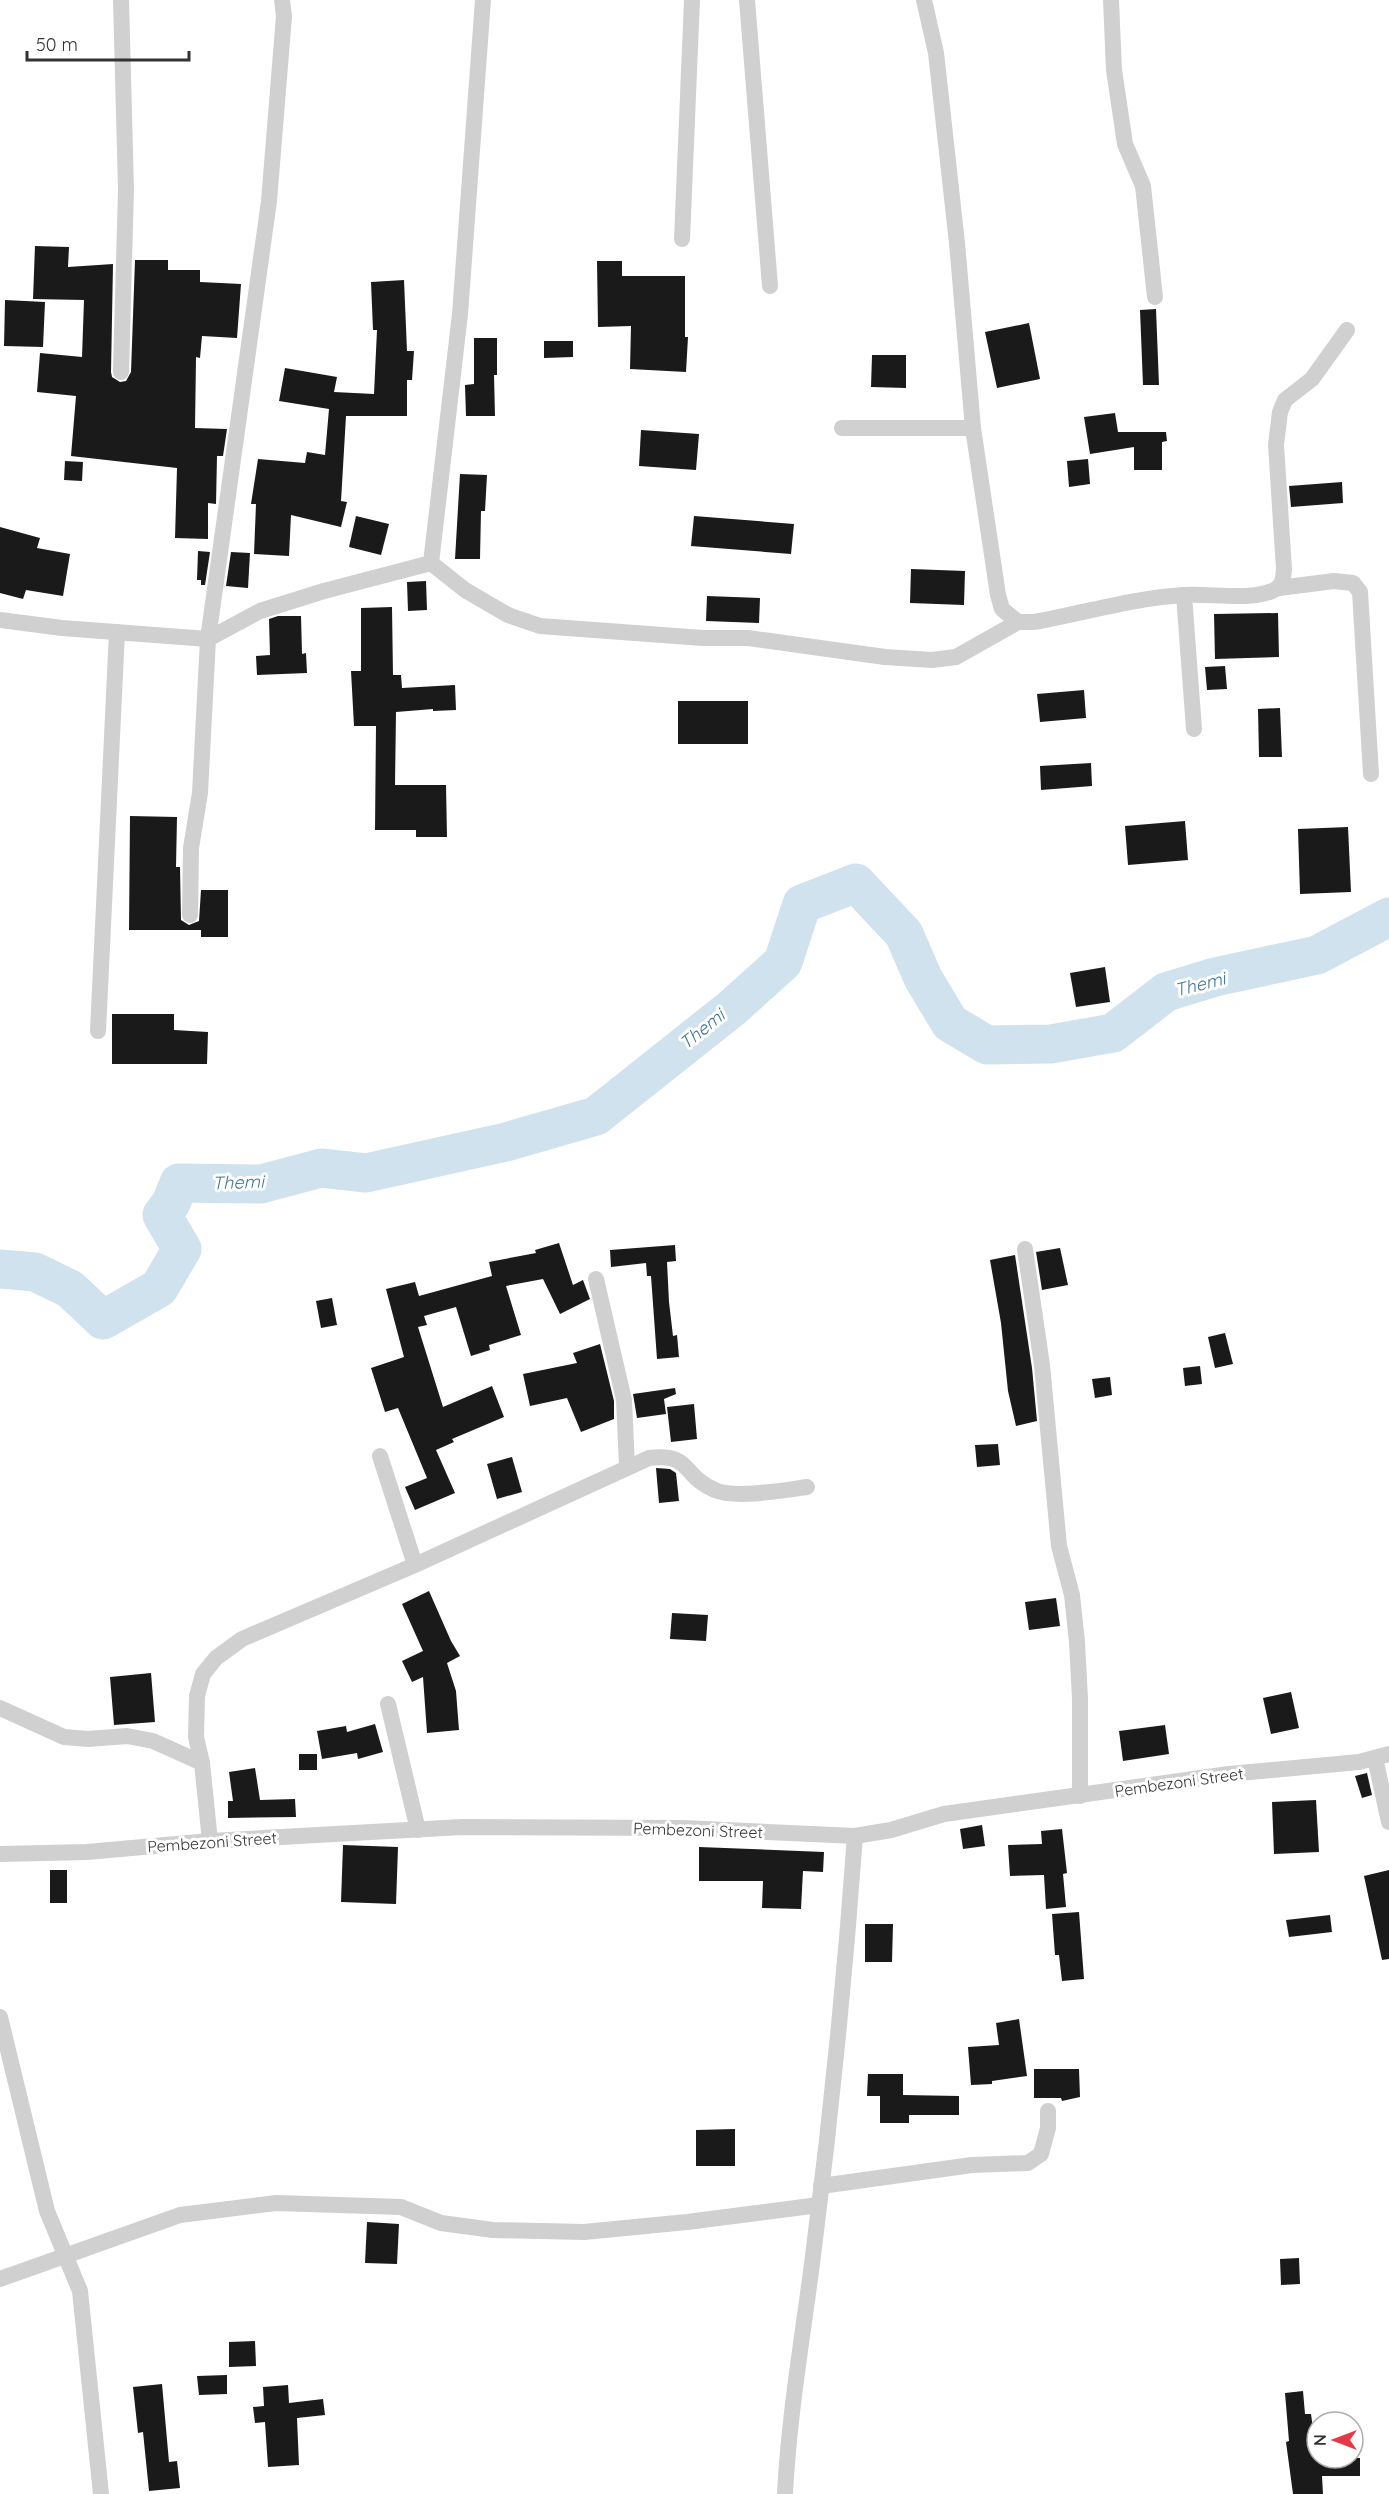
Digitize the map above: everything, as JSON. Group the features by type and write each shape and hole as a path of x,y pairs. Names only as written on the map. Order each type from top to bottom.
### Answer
{"street":[{"path":"121,0 126,189 121,372"},
{"path":"190,915 191,848 200,793 208,639 269,201 284,16 282,0"},
{"path":"431,563 460,314 483,0"},
{"path":"682,239 692,0"},
{"path":"747,0 770,286"},
{"path":"924,0 929,14 937,64 957,243 973,428 998,595 1002,609 1018,622"},
{"path":"1111,0 1113,70 1125,144 1143,186 1149,221 1155,297"},
{"path":"431,563 465,590 508,615 540,626 703,638 748,638 885,657 932,660 956,657 1018,622 1034,622 1184,595 1253,595 1271,592 1283,583 1284,569 1276,445 1280,412 1285,400 1312,379 1347,330"},
{"path":"842,428 973,428"},
{"path":"0,620 208,639 260,611 324,591 431,563"},
{"path":"1278,588 1334,581 1353,583 1360,592 1371,774"},
{"path":"1184,595 1194,729"},
{"path":"99,1031 117,632"},
{"path":"1024,1249 1042,1365 1059,1546 1072,1595 1077,1642 1080,1699 1080,1796"},
{"path":"596,1279 624,1400 627,1466"},
{"path":"380,1456 415,1565"},
{"path":"210,1841 202,1763 196,1737 197,1696 203,1674 216,1658 242,1639 415,1565 627,1466 649,1458 667,1456 681,1460 696,1479 717,1491 753,1493 807,1487"},
{"path":"388,1704 418,1830"},
{"path":"0,1708 64,1737 88,1740 127,1736 144,1739 202,1763"},
{"path":"1382,1756 1389,1822"},
{"name":"Pembezoni Street","path":"0,1854 87,1852 210,1841 474,1827 683,1828 855,1836 891,1830 944,1814 1229,1774 1359,1762 1382,1756"},
{"path":"785,2494 788,2437 819,2205 846,1958 855,1836"},
{"path":"0,2018 47,2211 80,2291 101,2494"},
{"path":"821,2186 972,2165 1028,2163 1041,2154 1048,2128 1048,2111"},
{"path":"0,2279 180,2215 276,2203 401,2207 441,2223 462,2226 493,2230 585,2232 687,2223 819,2205"}],"building":[{"path":"35,246 69,247 68,267 113,264 111,372 112,377 120,382 126,381 131,372 135,260 168,260 168,270 200,270 200,282 241,284 237,338 202,336 200,358 196,357 195,428 227,429 223,456 217,456 216,504 208,503 208,539 175,538 177,468 71,456 76,396 37,392 40,353 82,357 84,300 33,299"},
{"path":"597,261 622,261 622,276 685,276 685,337 688,337 686,372 630,369 631,326 598,327"},
{"path":"404,280 407,351 414,351 412,380 407,380 407,416 346,416 341,501 347,502 341,527 291,515 289,556 254,554 256,504 251,504 258,459 305,463 307,452 325,455 329,409 279,401 285,368 337,377 334,392 374,394 377,330 373,330 371,282"},
{"path":"5,300 45,302 43,347 4,346"},
{"path":"1156,309 1159,385 1143,385 1140,310"},
{"path":"1029,323 1040,379 997,388 985,332"},
{"path":"474,338 497,338 497,375 494,375 495,416 466,416 465,385 474,384"},
{"path":"544,341 573,341 573,357 544,358"},
{"path":"872,355 906,355 906,388 871,387"},
{"path":"1115,413 1118,432 1166,432 1167,441 1162,442 1162,470 1134,470 1134,447 1090,454 1084,417"},
{"path":"641,430 699,434 696,470 639,466"},
{"path":"1088,459 1090,484 1069,487 1067,461"},
{"path":"65,461 83,462 82,481 64,480"},
{"path":"460,474 487,475 485,511 481,511 480,559 455,559"},
{"path":"1342,482 1343,503 1291,507 1289,486"},
{"path":"356,516 389,524 381,555 349,547"},
{"path":"694,516 794,524 791,554 691,546"},
{"path":"0,527 40,538 37,548 70,554 63,596 26,590 23,599 0,593"},
{"path":"198,551 210,552 205,585 201,585 201,580 197,580"},
{"path":"231,552 250,553 248,588 226,586"},
{"path":"911,569 965,571 964,605 910,603"},
{"path":"426,581 427,610 408,611 407,582"},
{"path":"707,596 760,598 759,623 706,621"},
{"path":"392,607 393,675 401,675 402,688 455,685 456,710 396,712 395,785 446,785 447,837 416,837 416,830 375,830 376,726 354,726 351,671 361,671 361,608"},
{"path":"1278,613 1279,657 1215,659 1214,614"},
{"path":"278,616 301,616 302,654 306,653 307,673 257,675 256,656 270,655 269,619"},
{"path":"1225,666 1227,689 1207,690 1205,667"},
{"path":"1084,690 1086,718 1040,722 1037,694"},
{"path":"678,701 748,701 748,744 678,744"},
{"path":"1280,708 1282,757 1259,757 1258,709"},
{"path":"1091,763 1092,786 1041,790 1040,766"},
{"path":"130,816 177,817 176,867 180,867 181,920 189,925 199,921 201,890 228,890 228,937 201,937 201,930 129,930"},
{"path":"1185,821 1188,860 1128,865 1125,826"},
{"path":"1348,827 1351,892 1300,894 1298,829"},
{"path":"1105,967 1110,1002 1076,1007 1070,973"},
{"path":"112,1014 174,1014 174,1030 208,1032 207,1064 112,1064"},
{"path":"559,1243 573,1285 583,1280 590,1299 560,1314 543,1279 506,1286 521,1335 489,1345 490,1350 471,1356 456,1307 424,1316 427,1325 418,1327 443,1407 492,1386 504,1417 452,1439 454,1442 436,1450 455,1493 415,1510 405,1487 427,1478 398,1408 385,1412 371,1368 404,1357 386,1289 415,1282 419,1296 492,1276 489,1262 536,1253 535,1250"},
{"path":"675,1245 676,1261 667,1262 673,1336 677,1335 679,1357 657,1359 651,1276 647,1276 646,1263 611,1267 610,1250"},
{"path":"1060,1248 1068,1285 1042,1290 1036,1252"},
{"path":"1015,1255 1032,1368 1037,1421 1016,1426 1008,1391 1001,1323 990,1260"},
{"path":"332,1298 337,1325 321,1328 316,1301"},
{"path":"1225,1333 1233,1364 1215,1368 1208,1337"},
{"path":"600,1344 614,1401 614,1419 581,1432 567,1398 530,1406 523,1374 577,1363 573,1353"},
{"path":"1200,1366 1202,1384 1185,1386 1183,1368"},
{"path":"1110,1377 1112,1395 1095,1398 1092,1379"},
{"path":"675,1388 676,1394 664,1399 666,1414 637,1418 633,1394"},
{"path":"694,1404 697,1439 671,1442 667,1407"},
{"path":"998,1444 1000,1465 977,1467 975,1445"},
{"path":"512,1457 522,1492 497,1499 487,1464"},
{"path":"656,1468 670,1469 676,1473 679,1501 659,1503"},
{"path":"429,1591 460,1656 447,1663 456,1691 459,1730 427,1733 423,1677 412,1682 402,1661 423,1651 402,1604"},
{"path":"1056,1598 1060,1626 1029,1630 1025,1602"},
{"path":"672,1613 708,1615 706,1641 670,1639"},
{"path":"151,1673 155,1722 114,1725 110,1677"},
{"path":"1291,1692 1299,1728 1271,1734 1263,1698"},
{"path":"375,1724 383,1752 358,1759 357,1753 322,1759 317,1731 346,1726 347,1732"},
{"path":"1165,1725 1169,1754 1123,1761 1119,1731"},
{"path":"299,1754 317,1754 317,1770 299,1770"},
{"path":"255,1768 260,1800 295,1799 296,1817 228,1818 228,1801 233,1801 229,1772"},
{"path":"1367,1773 1372,1795 1362,1798 1355,1776"},
{"path":"1316,1800 1319,1852 1274,1854 1272,1802"},
{"path":"982,1825 985,1846 963,1849 960,1829"},
{"path":"1062,1829 1067,1873 1063,1874 1066,1907 1046,1909 1044,1875 1010,1876 1008,1845 1042,1844 1041,1831"},
{"path":"343,1845 398,1847 396,1904 341,1902"},
{"path":"699,1847 824,1852 823,1872 803,1871 801,1909 762,1908 763,1881 699,1881"},
{"path":"50,1870 67,1870 67,1903 50,1903"},
{"path":"1389,1870 1389,1959 1382,1960 1364,1876"},
{"path":"1079,1912 1084,1979 1062,1981 1059,1955 1055,1955 1052,1914"},
{"path":"1330,1915 1332,1932 1289,1937 1286,1920"},
{"path":"865,1924 893,1924 892,1962 865,1962"},
{"path":"1019,2019 1027,2076 992,2081 992,2084 971,2085 968,2047 999,2045 996,2023"},
{"path":"1034,2069 1079,2069 1080,2097 1062,2101 1061,2098 1034,2098"},
{"path":"868,2074 903,2074 903,2095 959,2096 959,2115 909,2115 909,2123 880,2123 880,2096 867,2096"},
{"path":"735,2129 735,2166 696,2166 696,2130"},
{"path":"367,2222 399,2224 397,2264 365,2263"},
{"path":"1299,2258 1300,2284 1281,2285 1280,2259"},
{"path":"255,2341 256,2366 229,2367 229,2342"},
{"path":"227,2375 227,2394 199,2395 197,2376"},
{"path":"162,2384 169,2462 177,2461 180,2488 149,2491 143,2432 138,2433 133,2387"},
{"path":"288,2385 289,2403 323,2399 325,2415 297,2418 299,2465 268,2467 265,2422 255,2423 253,2407 264,2406 263,2387"},
{"path":"1303,2391 1305,2470 1360,2470 1360,2476 1322,2476 1323,2494 1293,2494 1286,2442 1289,2441 1285,2393"}],"waterway":[{"name":"Themi","path":"0,1269 35,1272 70,1289 103,1320 159,1288 182,1249 162,1215 171,1203 179,1183 261,1184 321,1168 366,1173 506,1142 596,1116 732,1008 783,962 802,904 856,883 904,934 923,978 950,1023 987,1045 1051,1044 1113,1033 1166,992 1215,977 1317,955 1389,917"}]}
